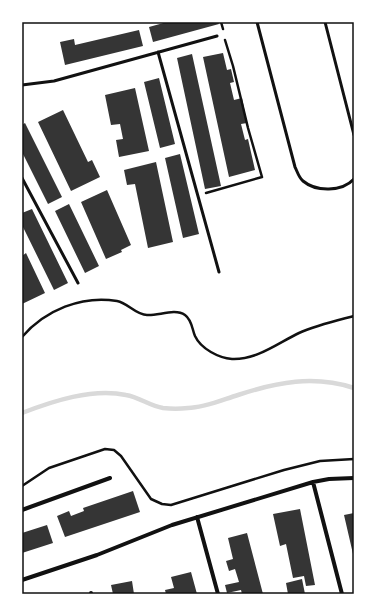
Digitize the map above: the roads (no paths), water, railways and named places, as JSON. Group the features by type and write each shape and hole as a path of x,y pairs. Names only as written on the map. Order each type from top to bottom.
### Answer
{"street":[{"path":"22,510 110,478"},
{"path":"22,580 97,555 197,517 313,482 329,479 354,478"},
{"path":"313,482 342,594"},
{"path":"197,517 218,594"}],"lane":[{"path":"257,22 295,167 302,181 317,189 337,188 350,183 354,179"},
{"path":"324,22 354,135"},
{"path":"22,85 54,81 217,36"},
{"path":"158,52 219,272"},
{"path":"22,178 78,283"}],"waterway":[{"path":"22,413 60,400 86,394 113,393 126,395 158,407 179,409 200,407 253,390 296,382 324,382 354,388"}]}
